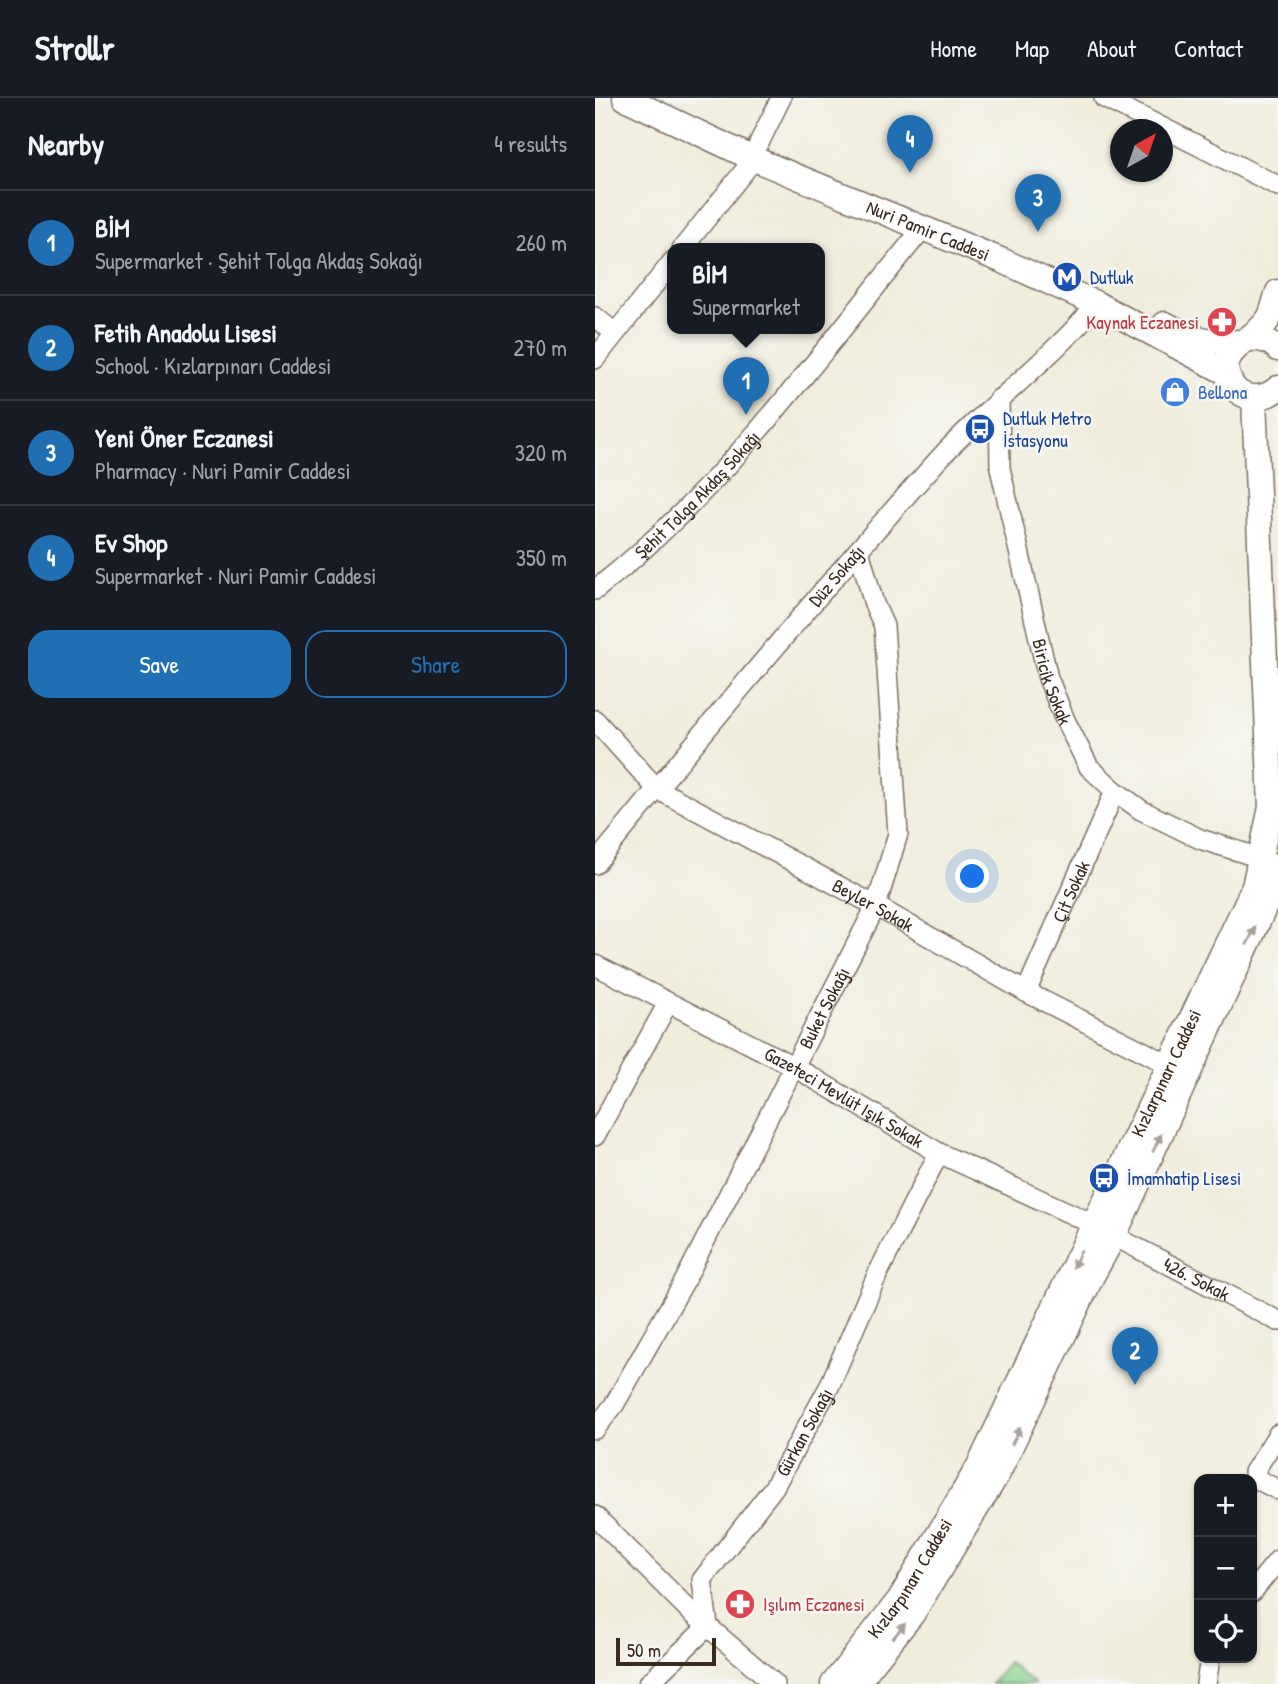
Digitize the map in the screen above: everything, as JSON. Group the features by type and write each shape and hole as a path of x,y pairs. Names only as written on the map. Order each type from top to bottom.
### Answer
{"main road":[{"name":"Nuri Pamir Caddesi","path":"625,98 1064,272 1185,334 1219,344 1258,338 1268,341 1278,349"},
{"name":"Nuri Pamir Caddesi","path":"663,98 756,151 1097,304 1227,373 1229,381 1239,393 1254,398"},
{"path":"1227,373 1230,354 1269,319 1278,292"},
{"path":"1254,398 1263,397 1278,388"},
{"name":"Kızlarpınarı Caddesi","path":"856,1684 913,1614 999,1473 1092,1276 1114,1236 1272,891 1269,861 1272,807 1254,398"},
{"name":"Kızlarpınarı Caddesi","path":"833,1684 900,1599 979,1466 1254,887 1269,861"}],"street":[{"path":"687,243 756,151 781,98"},
{"path":"1104,98 1278,186"},
{"name":"Şehit Tolga Akdaş Sokağı","path":"595,590 632,561 726,469 923,228"},
{"path":"595,359 667,268"},
{"name":"Düz Sokağı","path":"595,864 859,550 940,458 1080,324 1097,304"},
{"path":"595,317 615,333"},
{"name":"Biricik Sokak","path":"999,399 1000,468 1048,677 1065,720 1089,766 1115,791 1141,810 1201,839 1269,861"},
{"name":"Buket Sokağı","path":"595,1429 614,1405 684,1282 876,906 898,834 884,626 874,604 859,550"},
{"name":"Beyler Sokak","path":"595,720 657,789 876,906 1026,992 1170,1065"},
{"name":"Çit Sokak","path":"1026,992 1115,791"},
{"name":"Gazeteci Mevlüt Işık Sokak","path":"595,965 793,1066 939,1153 1093,1224"},
{"path":"595,1136 668,1003"},
{"name":"Gürkan Sokağı","path":"708,1626 702,1580 774,1487 828,1387 877,1273 939,1153"},
{"name":"426. Sokak","path":"1114,1236 1278,1321"},
{"path":"1278,1434 1254,1472 1255,1478 1278,1490"},
{"path":"595,1516 708,1626 775,1684"},
{"path":"1257,1586 1278,1560"},
{"path":"648,1684 708,1626"},
{"path":"1206,1684 1209,1663"}],"green space":[{"path":"1008,1662 1034,1684 991,1684"}],"place":[{"name":"Ev Shop","path":"910,173"},
{"name":"Yeni Öner Eczanesi","path":"1038,232"},
{"name":"Dutluk","path":"1067,277"},
{"name":"Kaynak Eczanesi","path":"1222,322"},
{"name":"Bellona","path":"1175,392"},
{"name":"BİM","path":"746,415"},
{"name":"Dutluk Metro İstasyonu","path":"980,429"},
{"name":"İmamhatip Lisesi","path":"1104,1178"},
{"name":"Fetih Anadolu Lisesi","path":"1135,1385"},
{"name":"Işılım Eczanesi","path":"740,1604"}]}
